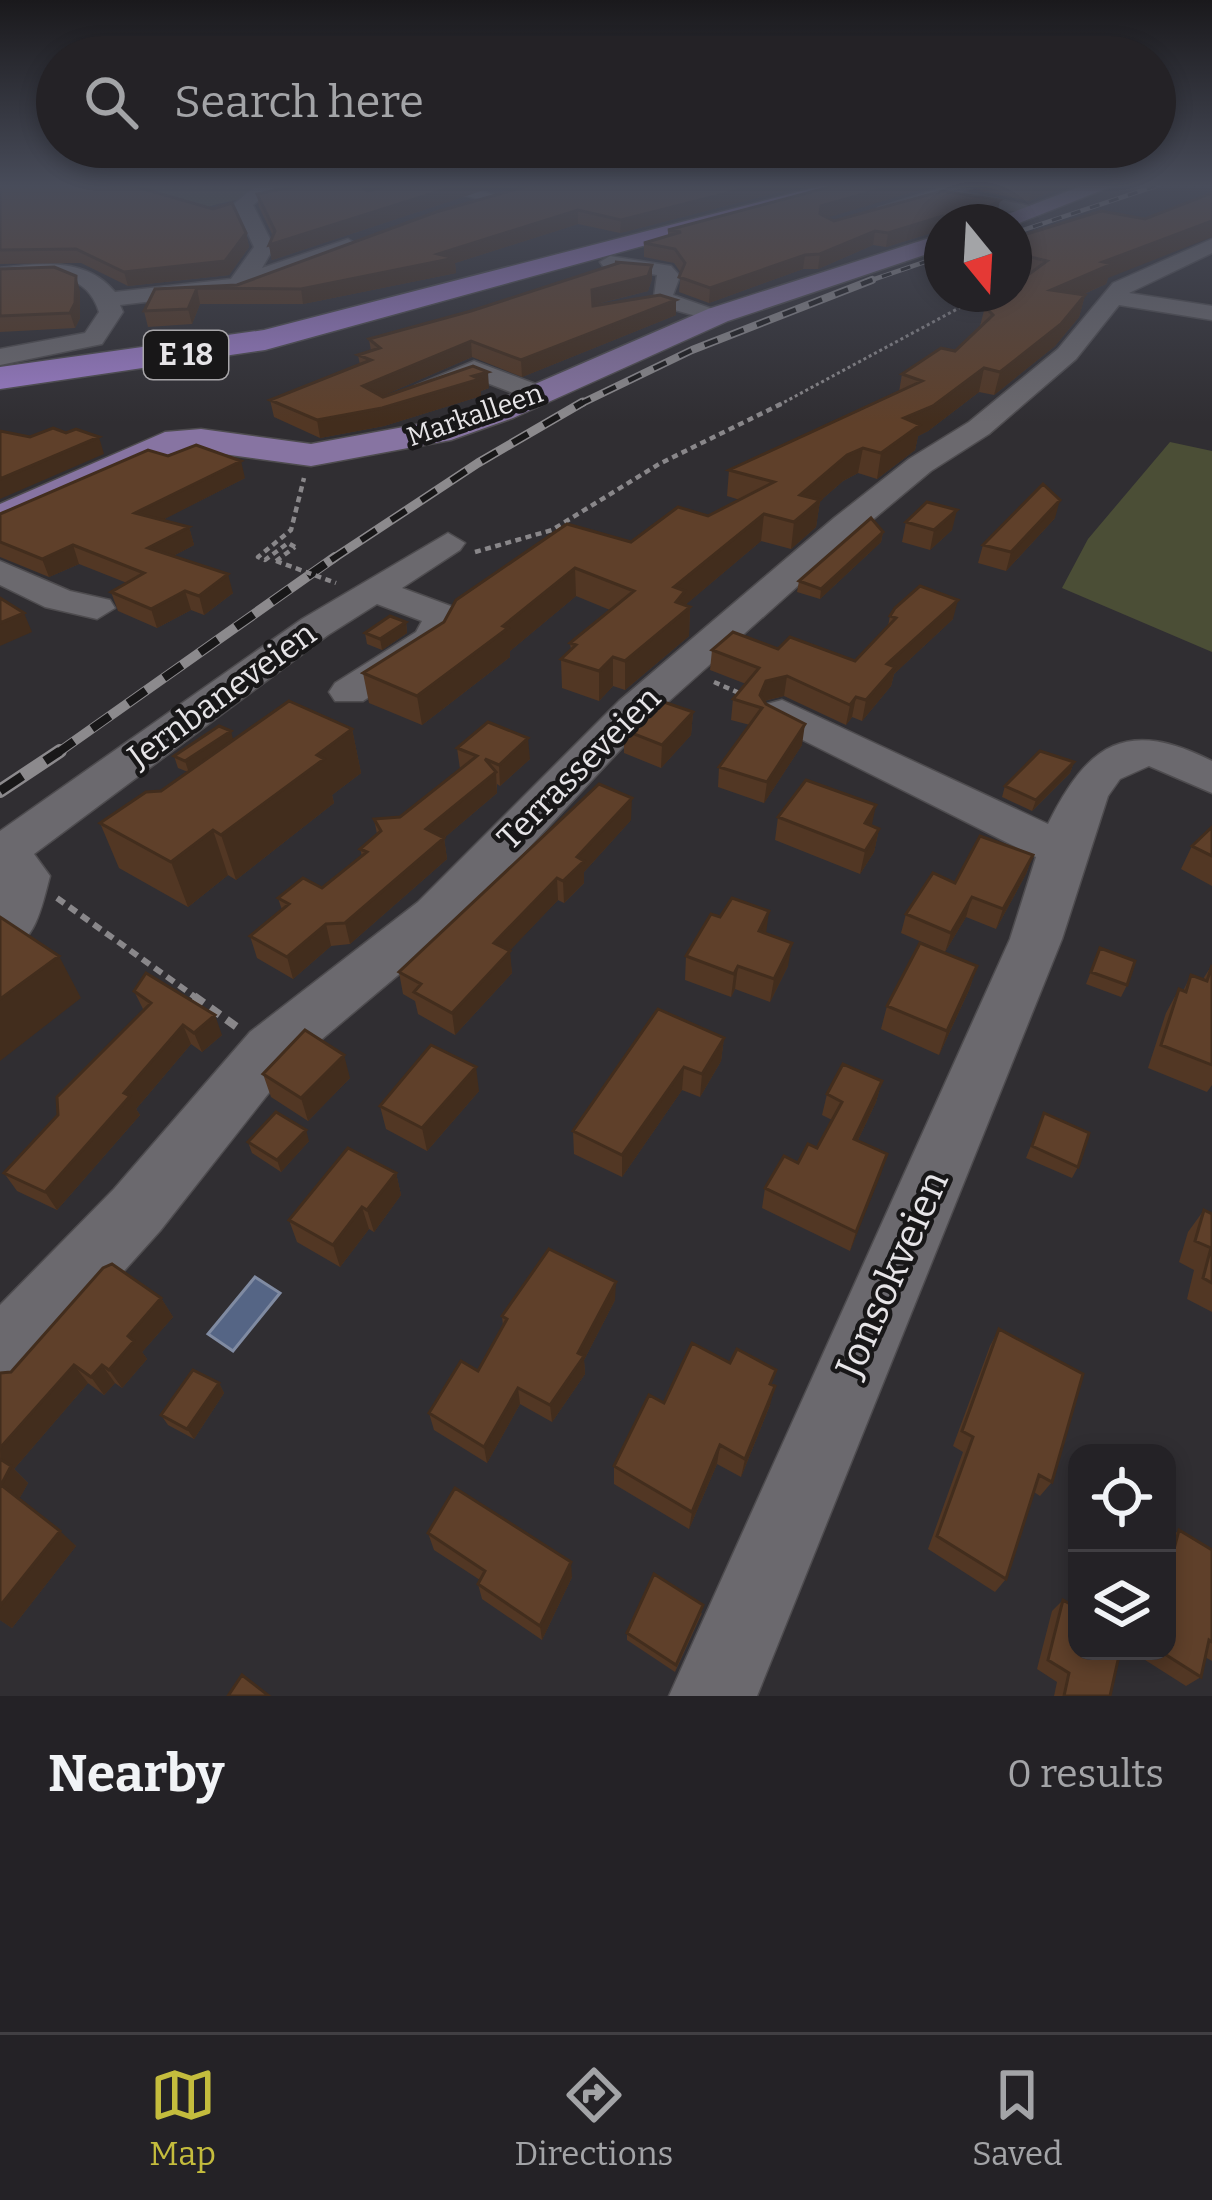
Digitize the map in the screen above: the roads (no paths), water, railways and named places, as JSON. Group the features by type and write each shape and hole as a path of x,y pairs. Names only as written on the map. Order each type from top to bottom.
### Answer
{"highway":[{"name":"E 18","path":"1,365 251,331 509,264"},
{"name":"E 18","path":"1,365 265,340 552,264"}],"main road":[{"name":"Markalleen","path":"0,519 165,442 201,440 309,459 418,438 538,394 718,315 872,264"}],"street":[{"path":"1,365 93,339 110,319 100,282 17,264"},
{"path":"206,319 251,264"},
{"path":"108,300 236,285 294,264"},
{"path":"624,264 664,270 669,276 653,299 718,315"},
{"name":"Terrasseveien","path":"0,1356 137,1210 270,1049 436,915 517,827 672,676 846,525 920,465 979,428 1081,342 1114,297 1136,278 1168,264"},
{"path":"1114,297 1212,313"},
{"path":"406,394 474,369 538,394"},
{"name":"Jernbaneveien","path":"3,854 315,627 433,552"},
{"path":"0,572 58,599 97,608"},
{"path":"349,692 430,639 443,616 480,592"},
{"path":"382,593 443,616"},
{"path":"771,707 1059,849"},
{"name":"Jonsokveien","path":"713,1696 1036,939 1055,885 1059,849 1077,808 1123,755 1154,752 1212,779"},
{"path":"52,819 114,823"},
{"path":"0,936 12,921 25,876 3,854"}],"water":[{"path":"255,1277 280,1293 233,1351 208,1334"}],"railway":[{"path":"863,283 918,264"},
{"path":"578,405 692,350 872,280"},
{"path":"331,560 478,463 583,402"},
{"path":"56,754 335,557"},
{"path":"0,791 60,751"}]}
